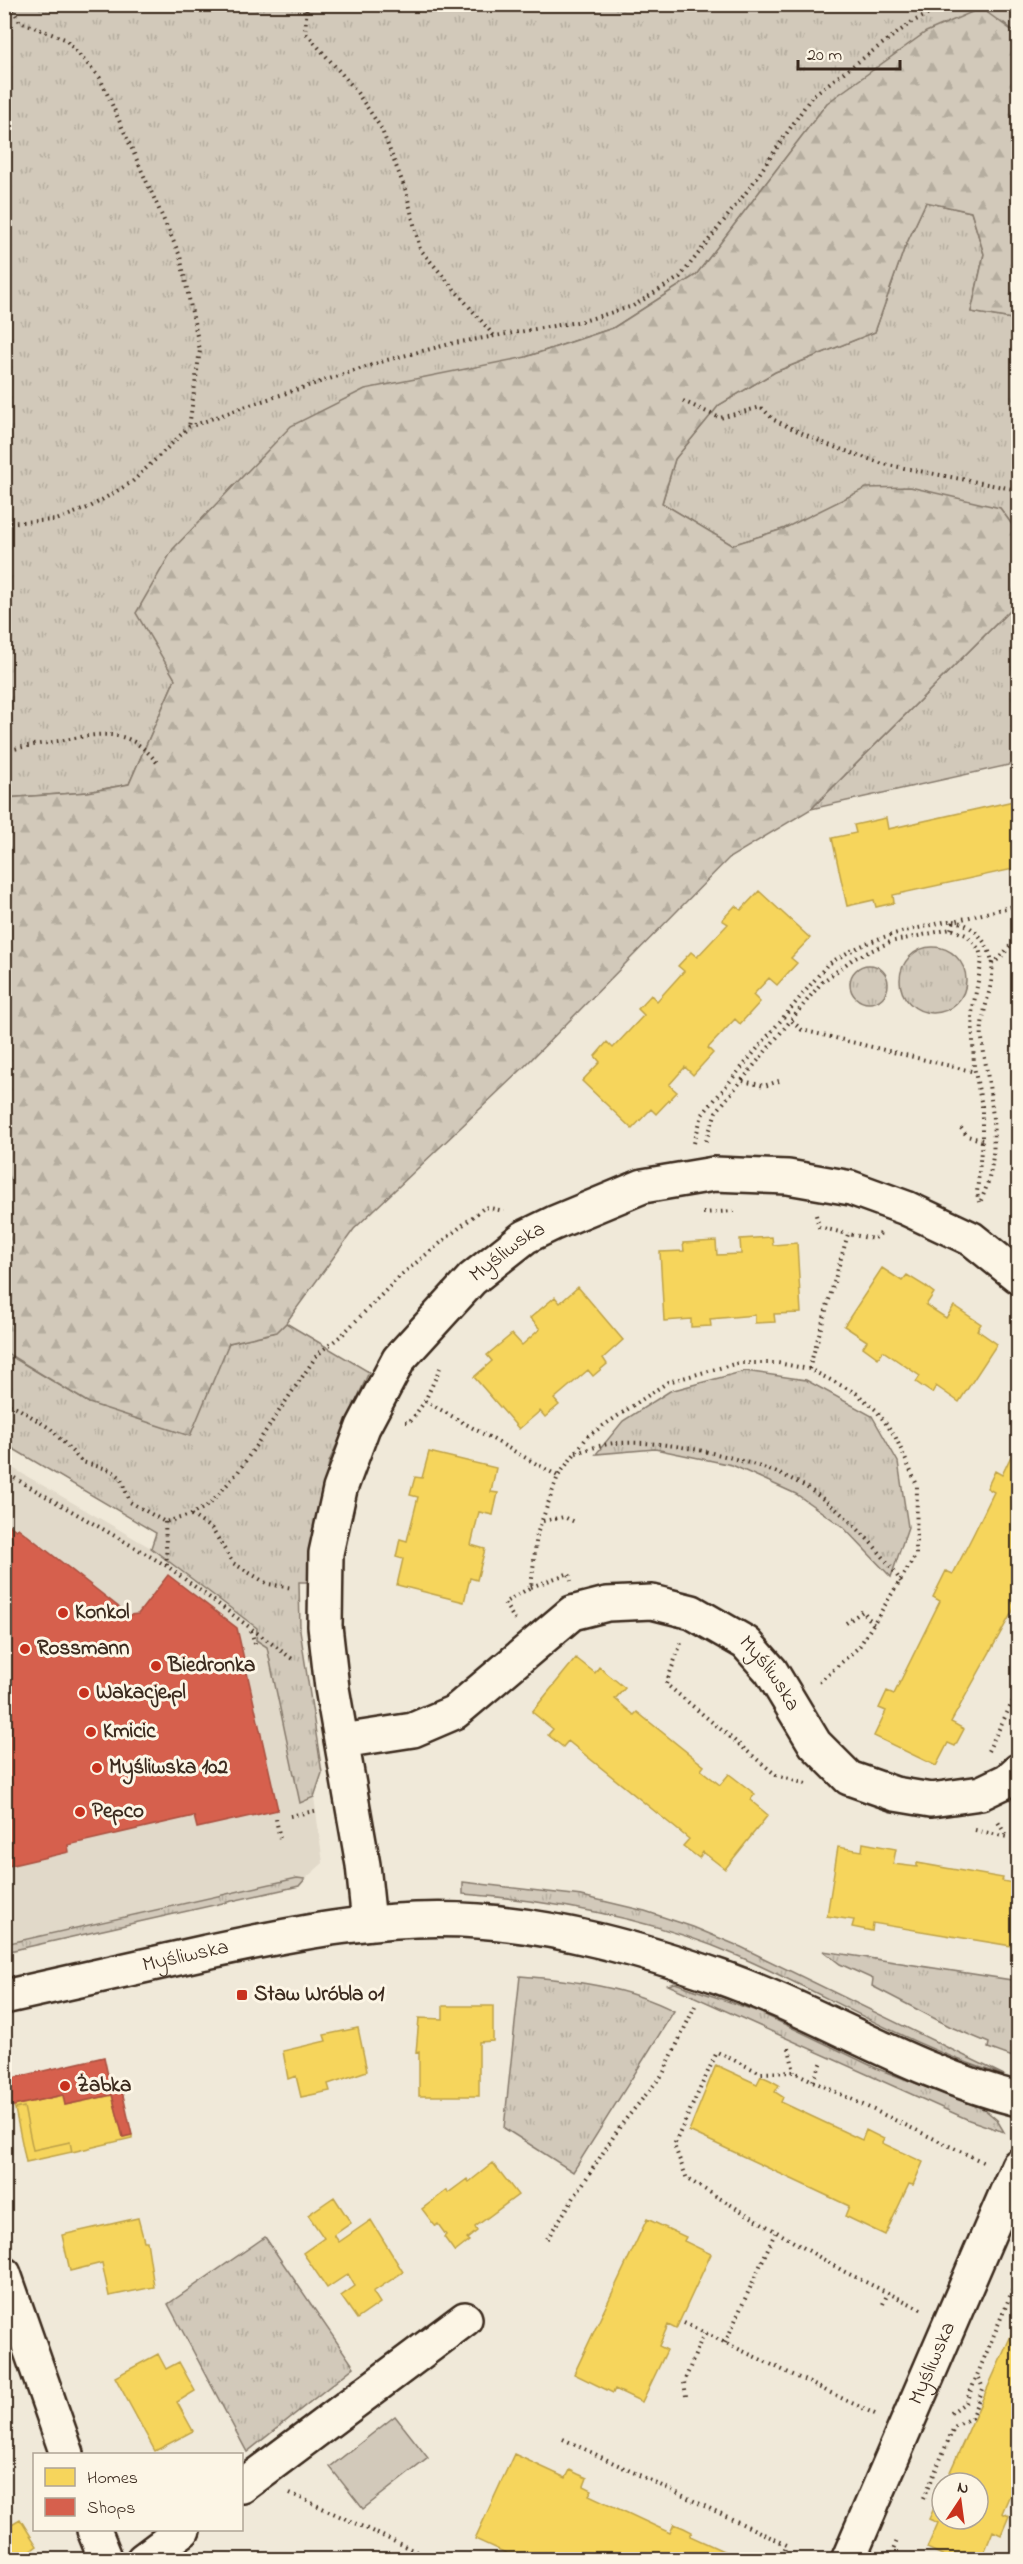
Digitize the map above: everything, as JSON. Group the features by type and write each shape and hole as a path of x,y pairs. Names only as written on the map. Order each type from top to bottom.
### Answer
{"street":[{"name":"Myśliwska","path":"369,1923 363,1864 325,1626 326,1553 340,1489 363,1427 399,1359 472,1279 525,1237 643,1186 698,1168 714,1174 788,1177 851,1188 906,1208 964,1236 1018,1276"},
{"name":"Myśliwska","path":"342,1741 413,1730 455,1712 532,1644 572,1613 607,1604 652,1602 692,1612 746,1643 771,1671 815,1744 849,1778 895,1794 931,1800 981,1793 1008,1780 1018,1771"},
{"name":"Myśliwska","path":"4,1997 300,1933 369,1923 477,1920 525,1926 618,1946 724,1979 918,2066 963,2083 1018,2099"},
{"name":"Myśliwska","path":"848,2559 1018,2166"},
{"path":"4,2274 68,2453"},
{"path":"252,2478 465,2319"},
{"path":"95,2531 106,2559"},
{"path":"143,2559 180,2531"}],"path":[{"path":"9,4 20,22 65,39 100,78 180,256 200,350 189,427"},
{"path":"307,4 305,32 354,88 381,128 406,191 420,249 495,337"},
{"path":"4,523 56,520 90,507 132,482 189,427 387,360 454,343 583,321 623,309 680,277 751,186 812,96 912,22 949,4"},
{"path":"683,401 720,418 761,407 774,420 826,444 883,464 1018,490"},
{"path":"4,752 104,733 128,738 146,748 158,764"},
{"path":"698,1168 693,1149 694,1136 702,1115 827,965 854,947 884,935 1018,905"},
{"path":"951,929 954,921"},
{"path":"954,921 970,927 983,940 992,964 981,1028 994,1137 987,1189 964,1236"},
{"path":"698,1168 716,1112 822,982 853,958 890,942 951,929 966,935 979,949 982,960 972,1013 975,1072 982,1106 982,1140 977,1193 979,1203"},
{"path":"992,964 1001,957 1018,936"},
{"path":"792,1021 802,1030 975,1072"},
{"path":"743,1081 764,1086 779,1081"},
{"path":"961,1128 967,1136 982,1140"},
{"path":"4,1403 16,1407 51,1429 82,1461 111,1470 120,1477 130,1502 165,1522 191,1515 210,1504 238,1472 317,1355 343,1334 401,1275 485,1207 504,1211 525,1237"},
{"path":"695,1213 741,1211"},
{"path":"806,1213 816,1215 819,1227 848,1234 874,1239 884,1230"},
{"path":"809,1369 848,1234"},
{"path":"532,1644 504,1603 531,1587 537,1534 558,1476 588,1436 668,1382 738,1364 778,1363 809,1369 856,1394 876,1410 895,1436 917,1485 916,1555 859,1647 792,1703"},
{"path":"401,1422 410,1422 425,1401 441,1364"},
{"path":"425,1401 558,1476"},
{"path":"576,1453 615,1443 669,1444 712,1454 788,1478 825,1500 874,1544 901,1582"},
{"path":"4,1472 167,1566 302,1666"},
{"path":"191,1515 212,1529 233,1563 268,1584 295,1588"},
{"path":"542,1521 564,1517 575,1522"},
{"path":"165,1522 167,1566"},
{"path":"846,1623 863,1611 874,1625"},
{"path":"251,1630 256,1647"},
{"path":"290,1816 321,1810"},
{"path":"276,1819 280,1839"},
{"path":"547,2239 621,2125 663,2074 695,2006"},
{"path":"789,2048 794,2072"},
{"path":"925,2310 775,2233 687,2179 674,2145 717,2052 761,2073 794,2072 986,2163"},
{"path":"813,2081 822,2062"},
{"path":"725,2343 775,2233"},
{"path":"951,2414 966,2402 1018,2277"},
{"path":"883,2304 888,2293"},
{"path":"684,2323 879,2416"},
{"path":"686,2396 684,2382 704,2332"},
{"path":"924,2498 954,2427 971,2418 982,2389 977,2375"},
{"path":"564,2439 787,2545 780,2559"},
{"path":"252,2478 274,2485 434,2559"}],"shaded area":[{"path":"4,1463 151,1548 257,1628 256,1640 267,1647 306,1802 314,1797 323,1863 305,1879 5,1947"}],"green space":[{"path":"5,5 1018,5 1018,35 1004,23 827,103 696,275 613,328 526,357 175,679 129,784 88,792 5,798"},
{"path":"981,8 1018,35 1018,320 971,312 984,254 971,212 926,202 904,249 875,332 775,372 719,405 675,459 662,503 732,545 783,529 866,488 910,487 1000,508 1018,533 1018,602 811,809 729,858 521,1070 354,1229 286,1323 277,1332 229,1343 190,1436 89,1403 5,1352 5,798 88,792 129,784 175,679 136,613 173,549 291,426 365,389 526,357 613,328 696,275 827,103 926,32"},
{"path":"926,202 971,212 984,254 971,312 1018,320 1018,533 1000,508 783,529 732,545 662,503 675,459 719,405 775,372 875,332 904,249"},
{"path":"1018,602 1018,763 811,809"},
{"path":"933,947 946,949 961,962 966,980 964,993 951,1008 933,1013 920,1011 905,998 900,980 902,967 915,952"},
{"path":"869,965 882,971 888,984 882,997 869,1003 856,997 850,984 856,971"},
{"path":"286,1323 369,1372 329,1462 308,1582 299,1582 300,1630 322,1773 314,1797 300,1803 267,1647 256,1640 257,1628 151,1548 156,1533 5,1444 4,1352 89,1403 229,1343 276,1332"},
{"path":"745,1371 806,1380 872,1416 898,1462 908,1527 891,1577 843,1527 796,1494 732,1465 655,1449 596,1454 623,1421 670,1391"},
{"path":"297,1878 305,1879 299,1886 5,1952 5,1944"},
{"path":"463,1882 582,1896 645,1911 693,1927 741,1947 1004,2075 935,2050 738,1956 672,1931 603,1913 533,1901 463,1894"},
{"path":"823,1951 1018,1981 1018,2059 988,2048 989,2043 951,2027 872,1986 873,1979 840,1964"},
{"path":"520,1976 619,1990 674,2011 573,2172 504,2128"},
{"path":"675,1983 759,2012 878,2069 984,2109 997,2120 1004,2132 969,2120 668,1985"},
{"path":"265,2237 354,2367 247,2452 168,2304"},
{"path":"395,2416 428,2458 363,2509 330,2467"}],"building: Homes":[{"path":"1018,800 1018,868 893,895 894,903 876,907 874,900 847,906 832,838 856,833 854,825 886,818 888,829"},
{"path":"759,891 810,938 791,958 797,963 777,985 769,978 753,995 760,1002 740,1024 735,1019 708,1048 713,1053 693,1075 685,1067 669,1085 677,1092 656,1114 651,1109 632,1129 582,1081 600,1062 595,1056 607,1042 613,1048 644,1015 638,1009 651,995 657,1001 684,971 678,966 691,952 697,957 728,924 722,920 735,906 741,910"},
{"path":"772,1237 773,1245 797,1243 801,1313 774,1314 775,1322 755,1323 755,1315 710,1319 711,1326 691,1327 691,1319 664,1321 660,1252 684,1251 683,1243 716,1241 717,1255 741,1254 740,1239"},
{"path":"882,1268 902,1281 907,1275 925,1286 934,1293 926,1305 946,1318 954,1306 981,1324 977,1330 997,1344 959,1402 936,1386 932,1393 916,1382 920,1376 883,1351 878,1358 863,1347 867,1341 844,1326"},
{"path":"578,1287 623,1340 603,1358 607,1364 593,1376 588,1370 554,1399 559,1405 545,1417 540,1411 519,1429 474,1377 492,1361 487,1355 512,1334 522,1345 540,1329 530,1318 555,1297 560,1303"},
{"path":"1014,1450 1018,1453 1018,1591 1012,1603 1016,1605 951,1722 964,1729 955,1746 948,1743 936,1766 874,1736 886,1711 879,1708 887,1691 894,1694 940,1601 933,1597 946,1571 953,1574 974,1533 994,1492 987,1488 995,1471 1002,1475"},
{"path":"429,1452 496,1468 491,1492 498,1493 493,1515 479,1512 471,1545 485,1549 477,1580 470,1578 464,1602 397,1585 403,1559 396,1557 400,1539 407,1541 418,1497 410,1495 415,1477 422,1478"},
{"path":"576,1658 595,1673 599,1667 625,1688 615,1699 634,1715 637,1712 704,1766 701,1770 720,1785 729,1774 755,1794 750,1800 768,1815 725,1869 703,1852 699,1858 683,1846 689,1839 568,1741 563,1747 548,1735 553,1729 532,1712"},
{"path":"863,1843 896,1849 893,1864 917,1867 917,1863 1003,1878 1002,1881 1018,1884 1018,1947 873,1923 872,1931 852,1927 854,1920 827,1916 838,1847 862,1851"},
{"path":"443,2006 493,2006 493,2041 479,2042 479,2096 419,2096 419,2052 416,2053 419,2018 443,2019"},
{"path":"358,2028 367,2071 328,2084 330,2091 301,2097 296,2076 288,2079 283,2051 326,2041 324,2035"},
{"path":"716,2065 757,2084 761,2076 770,2080 779,2085 775,2092 783,2097 781,2102 862,2140 866,2130 884,2139 882,2143 923,2162 913,2185 909,2184 885,2235 845,2216 849,2206 689,2131"},
{"path":"63,2095 65,2105 112,2095 123,2137 132,2135 132,2138 72,2152 70,2142 33,2150 24,2107 15,2109 14,2106"},
{"path":"24,2107 33,2150 70,2142 72,2152 26,2162 15,2109"},
{"path":"493,2163 518,2195 475,2227 477,2231 467,2239 469,2241 455,2252 438,2224 435,2226 422,2209 447,2190 448,2193 467,2179 469,2182"},
{"path":"334,2197 351,2223 334,2235 339,2242 371,2220 403,2272 373,2292 380,2303 357,2319 341,2296 355,2286 348,2274 327,2288 303,2253 324,2238 308,2215"},
{"path":"138,2218 144,2241 147,2241 154,2287 109,2296 102,2263 70,2271 62,2235"},
{"path":"647,2219 686,2237 684,2241 711,2254 676,2329 668,2325 659,2346 667,2350 642,2402 615,2389 613,2393 574,2374"},
{"path":"1018,2320 1018,2476 1002,2513 1009,2516 1001,2535 993,2531 981,2560 953,2560 927,2548 934,2531 990,2531 990,2471 950,2471"},
{"path":"158,2354 166,2369 179,2362 195,2391 177,2402 193,2431 155,2451 115,2377"},
{"path":"514,2454 566,2478 570,2470 587,2478 584,2486 592,2490 589,2495 670,2533 674,2524 684,2528 692,2532 690,2536 732,2555 730,2560 521,2560 475,2539"},
{"path":"4,2514 10,2525 20,2519 37,2546 29,2552 33,2560 4,2560"}],"building: Shops":[{"path":"4,1521 16,1530 18,1528 129,1615 138,1614 168,1575 237,1628 278,1810 197,1828 194,1816 68,1845 69,1852 4,1867"},
{"path":"104,2057 110,2085 120,2082 132,2135 123,2137 112,2095 65,2105 63,2095 4,2108 4,2080"}],"place":[{"name":"Konkol","path":"63,1613"},
{"name":"Rossmann","path":"25,1649"},
{"name":"Biedronka","path":"156,1666"},
{"name":"Wakacje.pl","path":"84,1693"},
{"name":"Kmicic","path":"91,1732"},
{"name":"Myśliwska 102","path":"97,1768"},
{"name":"Pepco","path":"80,1812"},
{"name":"Staw Wróbla 01","path":"242,1995"},
{"name":"Żabka","path":"65,2086"}]}
